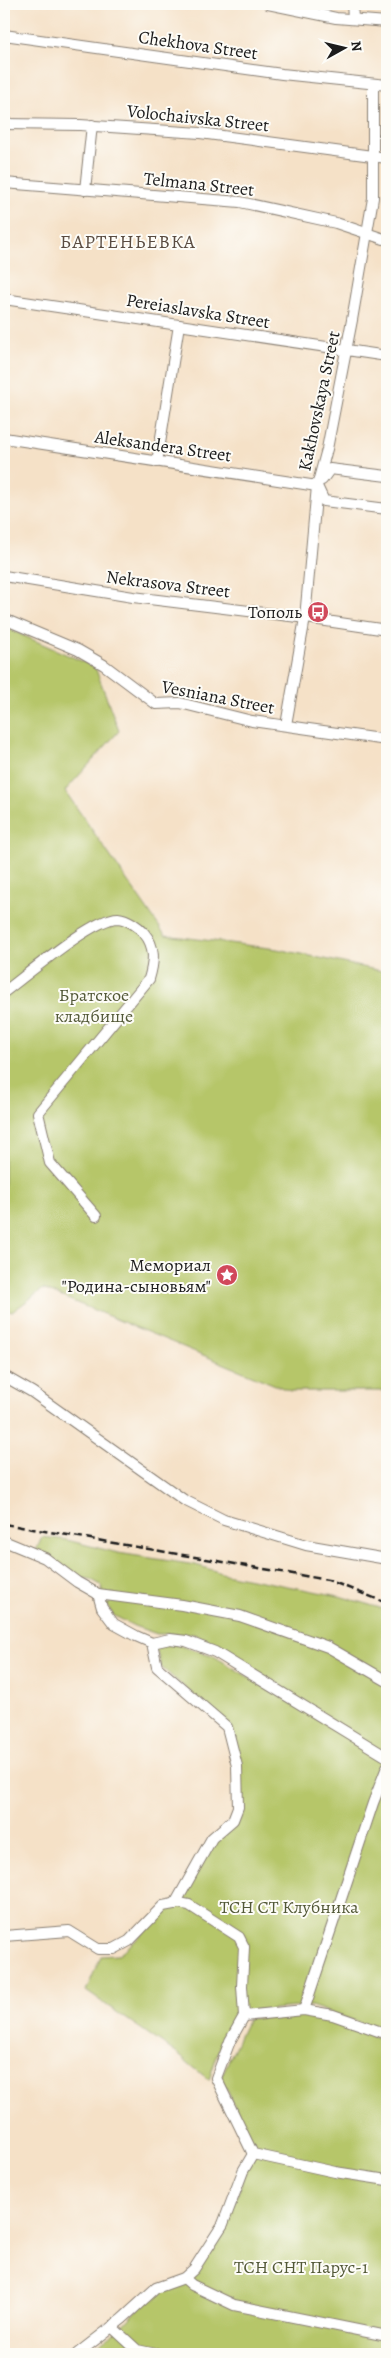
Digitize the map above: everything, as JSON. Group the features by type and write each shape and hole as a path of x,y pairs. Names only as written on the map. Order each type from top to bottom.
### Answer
{"street":[{"path":"268,4 336,18 387,22"},
{"path":"352,4 353,18"},
{"name":"Chekhova Street","path":"4,34 266,72 387,85"},
{"name":"Kakhovskaya Street","path":"286,725 305,618 317,486 327,449 374,198 373,84"},
{"name":"Volochaivska Street","path":"4,124 92,125 200,133 387,158"},
{"path":"85,190 92,125"},
{"name":"Telmana Street","path":"4,183 240,202 336,224 387,240"},
{"name":"Pereiaslavska Street","path":"4,299 387,356"},
{"path":"157,462 179,325"},
{"name":"Aleksandera Street","path":"4,438 317,486"},
{"path":"387,476 330,469 317,486 324,501 387,509"},
{"name":"Nekrasova Street","path":"4,576 133,597 387,630"},
{"name":"Vesniana Street","path":"4,619 78,650 104,665 156,704 180,703 233,717 387,740"},
{"path":"4,992 95,925 119,918 138,926 152,943 154,965 149,979 38,1113 50,1164 96,1216"},
{"path":"4,1376 32,1392 184,1500 224,1520 306,1545 387,1559"},
{"path":"4,1541 45,1558 77,1582 98,1594 182,1605 240,1616 328,1646 387,1681"},
{"path":"98,1594 102,1608 114,1624 152,1643 170,1639 186,1641 215,1652 387,1758"},
{"path":"152,1643 157,1667 227,1727 238,1766 238,1807 233,1820 212,1838 175,1904"},
{"path":"304,2010 373,1803 387,1767"},
{"path":"4,1936 69,1931 98,1949 114,1950 129,1941 163,1906 175,1904 189,1905 239,1936 244,1947 242,1986 244,2016 230,2042 216,2078 253,2154"},
{"path":"244,2016 304,2010 333,2015 387,2034"},
{"path":"253,2154 335,2172 387,2180"},
{"path":"77,2354 112,2327 156,2288 184,2278 194,2268 223,2224 243,2171 253,2154"},
{"path":"184,2278 192,2285 242,2307 387,2336"},
{"path":"112,2327 137,2350 156,2354"}],"green space":[{"name":"Братское кладбище","path":"4,627 95,667 119,731 65,791 165,935 277,949 386,972 387,1391 290,1391 43,1289 12,1312 4,1309"},
{"path":"42,1537 67,1540 118,1553 196,1565 225,1574 339,1596 387,1610 387,1755 283,1691 212,1642 194,1634 157,1634 134,1626 113,1615 104,1600 101,1585 90,1579 76,1577 36,1551"},
{"name":"ТСН СТ Клубника","path":"170,1643 212,1655 387,1761 387,2032 311,2006 248,2011 236,2015 222,2040 209,2080 176,2053 86,1991 101,1956 117,1955 133,1943 163,1911 181,1899 214,1842 241,1808 229,1726 161,1667 156,1648"},
{"name":"ТСН СНТ Парус-1","path":"308,2013 387,2041 387,2354 85,2354 121,2328 156,2290 192,2278 228,2221 254,2147 221,2077 248,2019"}],"railway":[{"path":"4,1524 328,1580 387,1603"}],"place":[{"name":"Тополь","path":"318,612"},
{"name":"Мемориал \"Родина-сыновьям\"","path":"227,1275"}],"district":[{"name":"БАРТЕНЬЕВКА","path":"128,242"}]}
